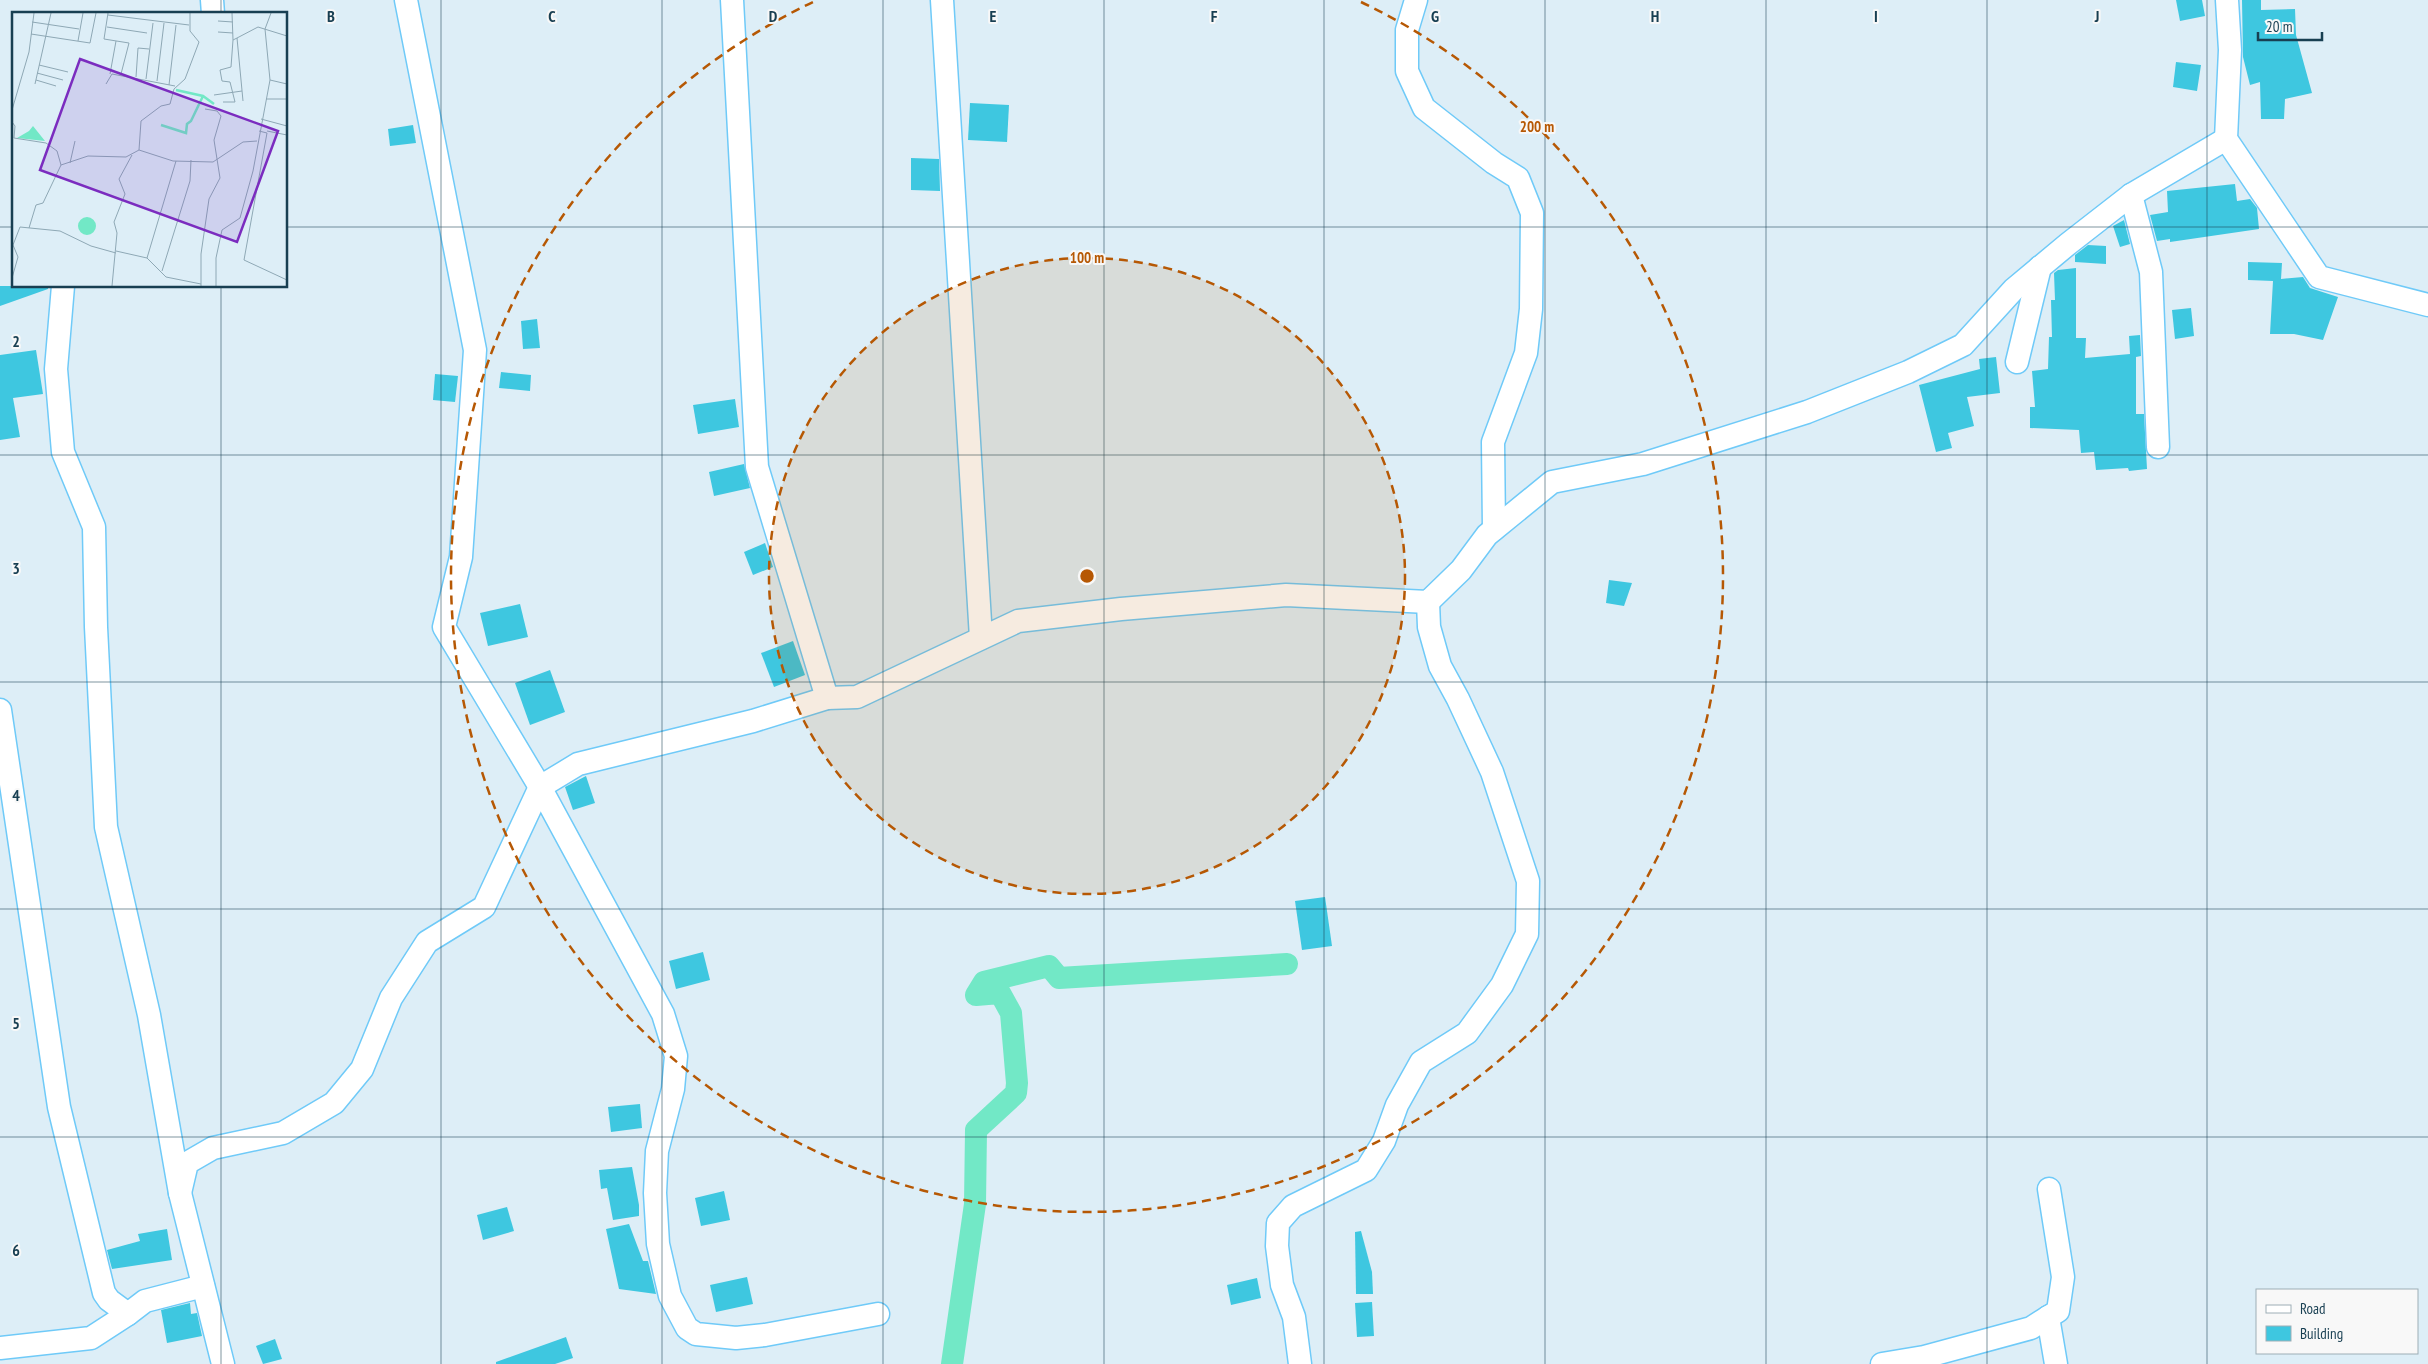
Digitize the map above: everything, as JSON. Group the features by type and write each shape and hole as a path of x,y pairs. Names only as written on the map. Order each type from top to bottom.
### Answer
{"street":[{"path":"406,0 475,350 461,558 444,627 540,787 663,1014 676,1056 673,1089 656,1151 655,1193 658,1244 670,1296 687,1328 696,1334 736,1338 765,1335 878,1314"},
{"path":"732,0 757,467 827,698"},
{"path":"942,0 981,638"},
{"path":"1416,0 1407,30 1407,71 1424,108 1494,163 1518,178 1532,213 1531,309 1526,353 1493,442 1494,529"},
{"path":"2227,0 2230,50 2226,138 2319,277 2428,304"},
{"path":"180,1192 187,1162 213,1148 283,1133 334,1104 362,1069 391,998 427,942 484,907 540,787 578,764 753,721 827,698 857,697 1018,621 1121,609 1286,595 1428,602 1462,570 1487,535 1552,482 1643,464 1808,412 1908,372 1963,345 2014,290 2131,195 2226,138"},
{"path":"2131,195 2151,272 2158,447"},
{"path":"2017,362 2040,268"},
{"path":"63,288 56,369 63,452 94,527 96,627 106,827 149,1014 180,1192 223,1364"},
{"path":"1300,1364 1294,1317 1282,1285 1277,1246 1278,1223 1293,1206 1366,1170 1384,1141 1397,1105 1421,1062 1467,1033 1502,985 1527,934 1528,881 1492,772 1440,666 1429,627 1428,602"},
{"path":"0,710 60,1107 104,1293 109,1300 128,1314"},
{"path":"1882,1364 1924,1361 2031,1328 2058,1311 2063,1278 2049,1189"},
{"path":"0,1348 91,1338 145,1301 203,1286"},
{"path":"2048,1317 2056,1364"}],"building":[{"path":"2176,0 2202,0 2205,16 2180,21"},
{"path":"2242,0 2261,0 2261,10 2295,9 2296,35 2312,93 2285,99 2284,119 2261,119 2260,82 2250,85 2243,57"},
{"path":"2176,62 2201,65 2197,91 2173,87"},
{"path":"970,103 1009,105 1007,142 968,140"},
{"path":"413,125 416,143 390,146 388,129"},
{"path":"911,158 939,159 940,191 911,190"},
{"path":"2235,184 2237,201 2250,199 2257,208 2259,229 2170,242 2170,239 2157,241 2150,215 2168,212 2167,191"},
{"path":"2124,220 2130,244 2120,247 2113,226"},
{"path":"2088,245 2106,246 2106,264 2075,262 2075,255"},
{"path":"2248,262 2282,263 2281,279 2303,277 2310,288 2338,297 2323,340 2294,334 2270,334 2273,281 2248,280"},
{"path":"2076,268 2076,338 2086,338 2085,358 2130,354 2129,336 2140,335 2141,356 2136,357 2136,414 2144,414 2147,469 2129,471 2128,468 2096,470 2094,452 2081,453 2079,430 2030,428 2030,407 2035,407 2032,371 2048,369 2049,337 2052,337 2051,300 2055,300 2054,273 2058,270"},
{"path":"0,286 48,288 48,289 0,306"},
{"path":"2191,308 2194,336 2175,339 2172,310"},
{"path":"537,319 540,348 523,349 521,321"},
{"path":"36,350 43,394 13,398 20,437 0,440 0,355"},
{"path":"1996,357 2000,393 1967,397 1974,426 1948,433 1952,448 1936,452 1919,385 1980,369 1979,359"},
{"path":"501,372 531,375 530,391 499,388"},
{"path":"435,374 458,376 455,402 433,400"},
{"path":"735,399 739,427 698,434 693,405"},
{"path":"744,464 750,488 714,496 709,472"},
{"path":"765,543 773,567 753,575 744,552"},
{"path":"1609,580 1632,583 1624,606 1606,603"},
{"path":"520,604 528,637 488,646 480,613"},
{"path":"793,641 805,675 774,687 761,653"},
{"path":"550,670 565,712 530,725 515,683"},
{"path":"586,776 595,803 573,810 565,787"},
{"path":"1325,897 1332,946 1302,950 1295,901"},
{"path":"703,952 710,980 676,989 669,961"},
{"path":"640,1104 642,1128 611,1132 608,1107"},
{"path":"632,1167 639,1205 639,1216 613,1220 607,1188 601,1189 599,1170"},
{"path":"724,1191 730,1220 701,1226 695,1198"},
{"path":"507,1207 514,1231 483,1240 477,1215"},
{"path":"629,1224 643,1261 648,1261 656,1294 619,1289 606,1229"},
{"path":"167,1229 172,1260 112,1269 107,1250 140,1241 138,1234"},
{"path":"1361,1231 1372,1272 1373,1294 1356,1294 1355,1232"},
{"path":"747,1277 753,1304 716,1312 710,1285"},
{"path":"1257,1278 1261,1298 1231,1305 1227,1285"},
{"path":"1372,1302 1374,1336 1357,1337 1355,1303"},
{"path":"190,1303 191,1314 197,1313 202,1336 167,1343 161,1310"},
{"path":"566,1337 573,1358 555,1364 496,1364 496,1362"},
{"path":"275,1339 282,1359 263,1364 256,1346"}],"waterway":[{"path":"952,1364 975,1204 976,1130 1016,1093 1017,1083 1011,1013 1000,993 976,995 984,982 1049,966 1059,978 1287,964"}]}
